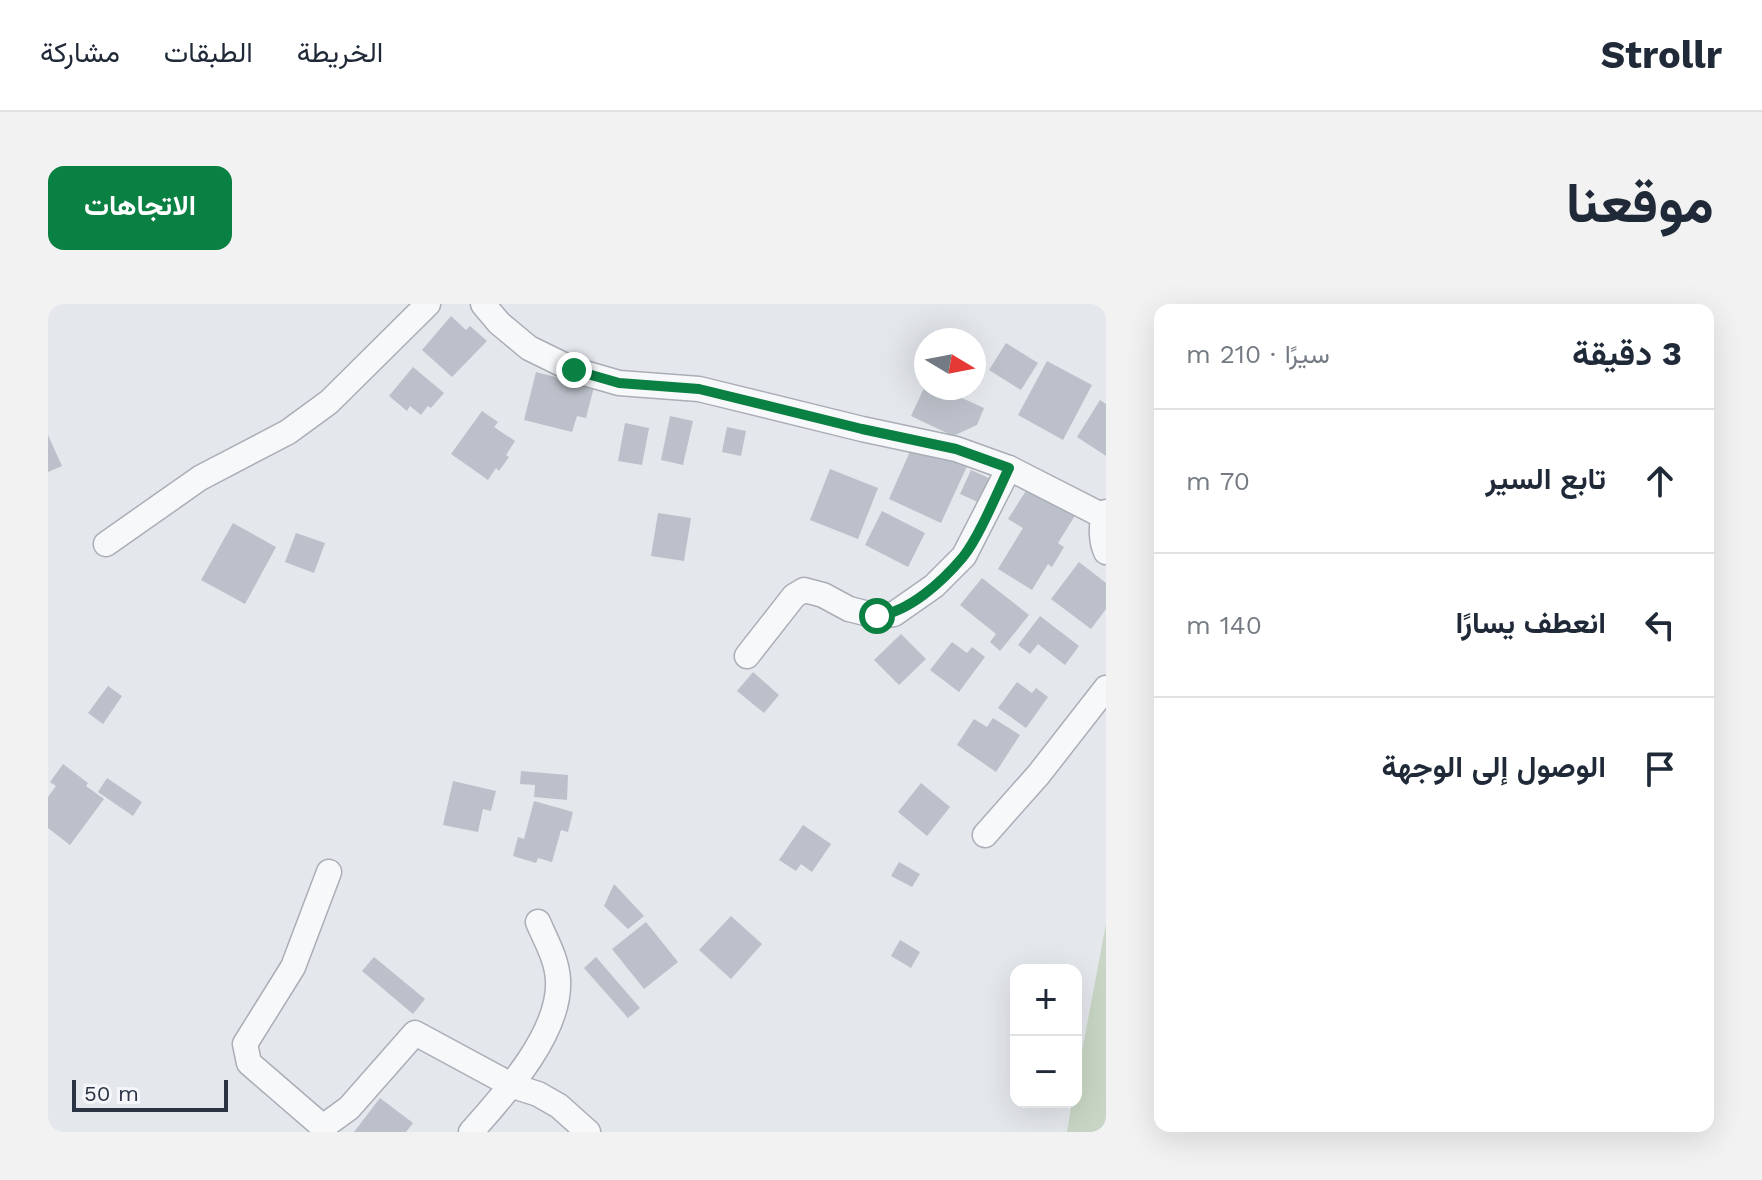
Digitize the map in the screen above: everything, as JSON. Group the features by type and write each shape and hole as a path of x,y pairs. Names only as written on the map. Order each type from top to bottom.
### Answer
{"street":[{"path":"106,544 200,478 288,432 329,402 428,304"},
{"path":"483,304 499,323 529,348 574,370 619,383 699,389 956,449 1009,468 1105,514 1102,544 1106,552"},
{"path":"747,656 794,596 804,590 823,595 849,609 877,616 894,614 934,586 964,556 1009,468"},
{"path":"985,835 1039,774 1106,688"},
{"path":"329,872 293,967 245,1044 249,1063 323,1127 349,1108 415,1033 513,1086 538,1094 559,1106 588,1132"},
{"path":"471,1132 513,1086 537,1049 555,1005 559,982 555,961 538,922"}],"green space":[{"path":"1106,924 1106,1132 1067,1132 1071,1108 1082,1108 1082,1051"}],"building":[{"path":"451,316 466,330 470,326 487,341 452,377 422,350"},
{"path":"1006,343 1038,363 1021,390 989,370"},
{"path":"1047,361 1092,385 1063,440 1018,415"},
{"path":"413,367 444,393 421,415 410,406 407,411 389,396"},
{"path":"536,372 594,387 586,418 577,416 572,432 524,420"},
{"path":"918,400 966,400 984,408 977,425 953,436 911,416"},
{"path":"1100,400 1106,404 1106,456 1077,437"},
{"path":"482,411 498,422 494,427 515,441 506,455 509,457 488,480 451,454"},
{"path":"670,416 693,421 683,465 661,460"},
{"path":"625,423 649,428 642,465 618,461"},
{"path":"727,427 746,431 741,456 722,452"},
{"path":"48,435 62,466 48,472"},
{"path":"915,440 968,464 941,523 889,499"},
{"path":"830,469 878,488 858,539 810,520"},
{"path":"971,470 991,479 980,503 960,494"},
{"path":"1029,486 1076,514 1058,543 1064,547 1052,567 1048,564 1032,590 998,569 1023,528 1008,519"},
{"path":"882,511 925,533 908,567 865,545"},
{"path":"658,513 691,518 684,561 651,556"},
{"path":"233,523 276,547 245,604 201,580"},
{"path":"296,533 325,543 314,573 285,562"},
{"path":"1079,562 1106,583 1106,609 1091,629 1051,599"},
{"path":"982,578 1029,615 1000,651 990,642 996,634 960,605"},
{"path":"1040,616 1079,646 1065,665 1038,644 1030,654 1018,645"},
{"path":"901,634 926,659 899,685 874,660"},
{"path":"952,642 967,653 972,647 985,657 959,692 930,670"},
{"path":"753,672 779,695 764,713 737,691"},
{"path":"1017,682 1032,693 1036,688 1048,697 1026,728 998,708"},
{"path":"108,686 122,696 103,724 88,713"},
{"path":"993,718 1020,735 996,772 957,745 974,719 987,727"},
{"path":"63,764 104,799 70,845 48,828 48,797 56,786 50,782"},
{"path":"521,771 568,775 567,800 534,797 535,785 520,784"},
{"path":"107,778 142,802 133,816 98,792"},
{"path":"453,781 496,791 491,811 483,809 478,832 443,825"},
{"path":"921,783 950,807 927,836 898,812"},
{"path":"534,801 573,812 568,832 561,830 552,862 538,858 536,863 513,856 518,837 524,839"},
{"path":"803,825 831,844 812,872 801,864 796,871 779,860"},
{"path":"899,862 920,874 912,887 891,876"},
{"path":"614,884 644,916 628,929 604,906"},
{"path":"731,916 762,944 731,979 699,950"},
{"path":"646,922 678,962 644,989 612,949"},
{"path":"900,940 920,952 911,968 891,956"},
{"path":"374,957 425,999 413,1014 362,971"},
{"path":"596,957 640,1008 628,1018 584,968"},
{"path":"380,1098 413,1123 406,1132 354,1132"}],"route":[{"path":"574,370 619,383 699,389 956,449 1009,468 964,556 934,586 894,614 877,616"}]}
